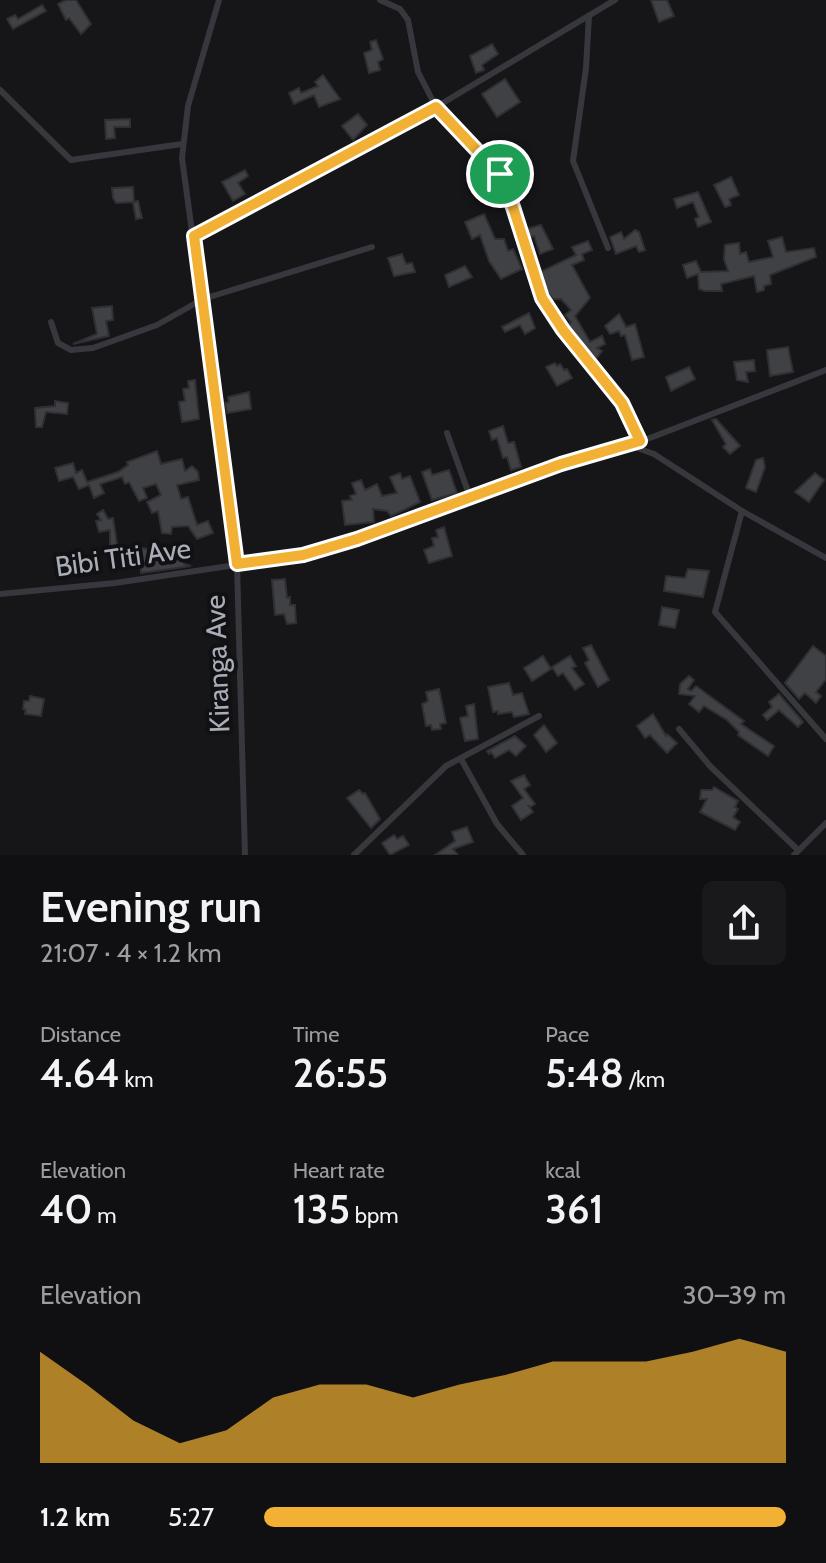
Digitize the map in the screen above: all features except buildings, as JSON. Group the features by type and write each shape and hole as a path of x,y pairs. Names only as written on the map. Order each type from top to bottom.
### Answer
{"street":[{"name":"Kiranga Ave","path":"219,0 188,106 182,144 183,184 203,299 237,564 245,855"},
{"path":"380,0 400,9 408,20 421,81 436,107 504,179 542,298 563,330 622,403 637,443 742,511 826,558"},
{"path":"194,236 436,107 615,0"},
{"path":"589,16 586,68 573,161 608,248"},
{"path":"0,90 71,160 182,144"},
{"path":"51,322 58,343 71,350 93,348 176,317 203,299 372,247"},
{"name":"Bibi Titi Ave","path":"0,594 115,583 303,555 388,530 561,464 637,443 826,370"},
{"path":"447,433 470,497"},
{"path":"742,511 715,612 826,739"},
{"path":"354,855 439,772 539,716"},
{"path":"679,729 710,766 796,853 826,823"},
{"path":"461,759 497,824 523,855"}],"route":[{"path":"436,107 500,174 506,184 534,279 549,312 622,403 640,441 561,464 388,530 303,555 237,564 194,236 436,107"}]}
